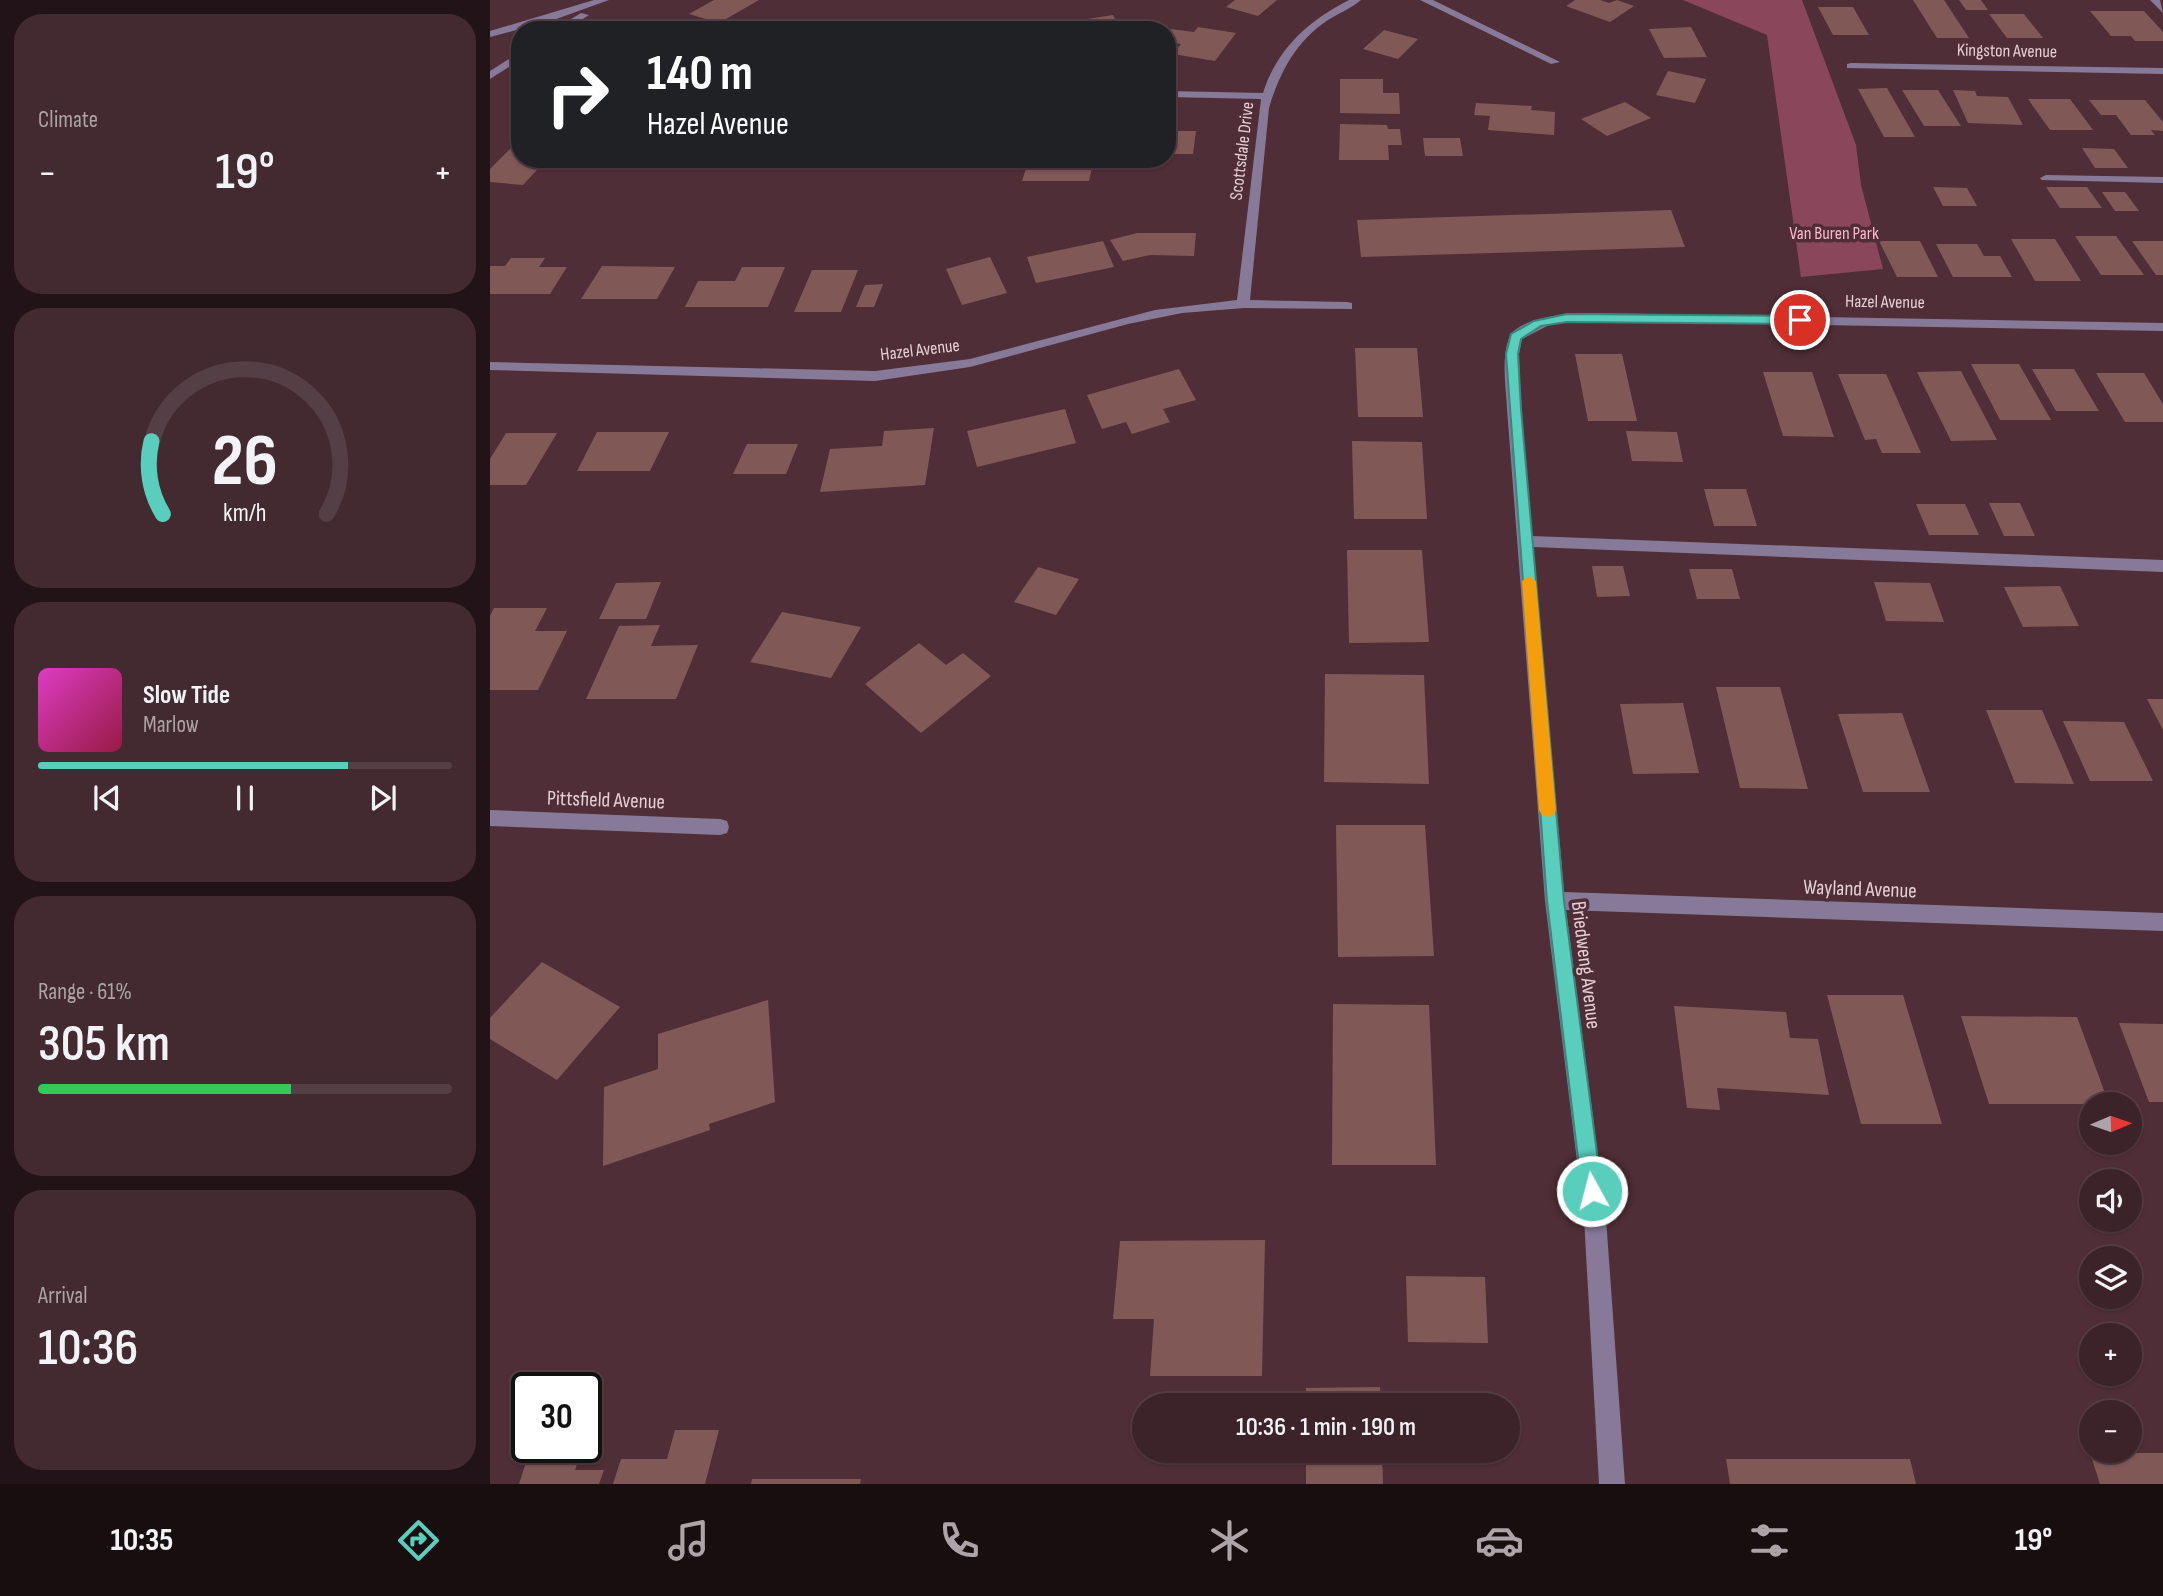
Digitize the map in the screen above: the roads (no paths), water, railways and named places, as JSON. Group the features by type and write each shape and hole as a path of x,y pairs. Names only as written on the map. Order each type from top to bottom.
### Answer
{"street":[{"path":"540,21 604,0"},
{"path":"574,21 612,0"},
{"name":"Scottsdale Drive","path":"1243,304 1267,96 1276,69 1305,32 1356,0"},
{"path":"1425,0 1555,62"},
{"path":"2155,0 2163,10"},
{"path":"490,34 511,29"},
{"path":"490,76 511,61"},
{"name":"Kingston Avenue","path":"1851,66 2163,71"},
{"path":"1176,94 1267,96"},
{"path":"2046,178 2163,180"},
{"name":"Hazel Avenue","path":"490,366 875,376 970,363 1133,319 1184,309 1243,304 1347,306"},
{"name":"Hazel Avenue","path":"1524,330 1538,323 1567,318 1615,317 2163,327"},
{"name":"Briedweng Avenue","path":"1524,330 1516,337 1512,354 1525,541 1555,901 1595,1218 1612,1484"},
{"path":"1525,541 2163,566"},
{"name":"Pittsfield Avenue","path":"490,818 720,827"},
{"name":"Wayland Avenue","path":"1555,901 2163,922"}],"park label":[{"name":"Van Buren Park","path":"1834,233"}]}
